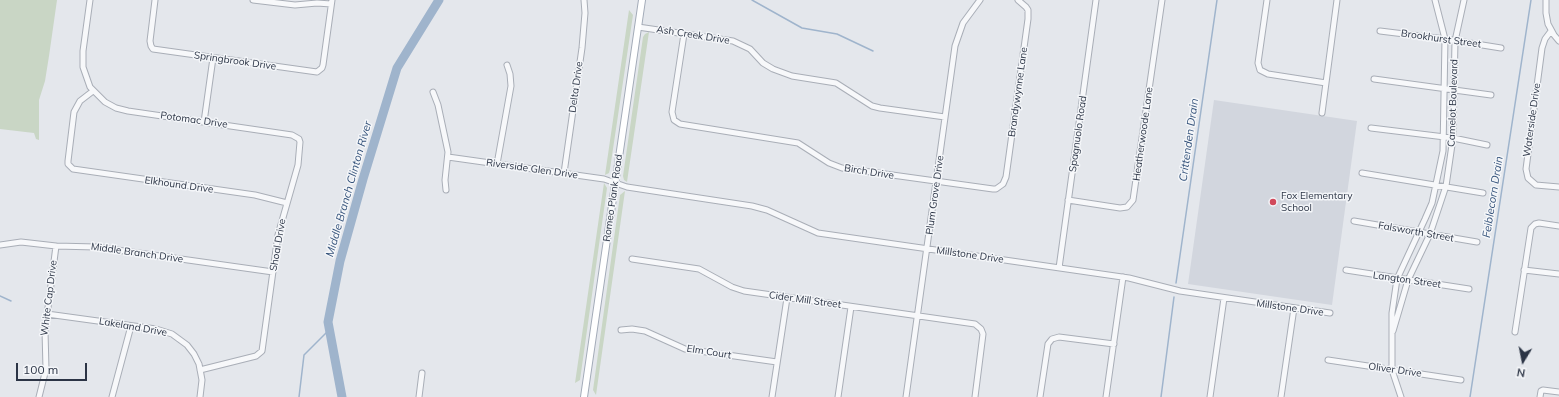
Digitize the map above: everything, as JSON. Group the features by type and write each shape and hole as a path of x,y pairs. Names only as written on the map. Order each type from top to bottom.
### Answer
{"main road":[{"name":"Romeo Plank Road","path":"585,397 642,0"}],"street":[{"path":"90,0 82,57 86,77 93,91"},
{"name":"Springbrook Drive","path":"156,0 150,41 151,46 156,50 313,72 320,71 323,65 331,2"},
{"path":"253,0 295,5 331,2"},
{"name":"Delta Drive","path":"564,174 582,48 585,13 584,0"},
{"name":"Plum Grove Drive","path":"906,397 957,38 963,23 980,0"},
{"name":"Brandywynne Lane","path":"1000,187 1005,181 1006,177 1028,19 1028,10 1018,0"},
{"name":"Spagnuolo Road","path":"1059,268 1096,0"},
{"name":"Heatherwoode Lane","path":"1068,200 1120,208 1126,207 1133,200 1162,0"},
{"path":"1266,0 1258,62 1260,70 1268,74 1326,83"},
{"path":"1322,113 1337,0"},
{"name":"Camelot Boulevard","path":"1401,397 1392,370 1392,313 1397,279 1432,202 1443,151 1442,137 1445,39 1435,0"},
{"name":"Camelot Boulevard","path":"1391,340 1408,280 1430,234 1446,186 1453,138 1455,41 1464,0"},
{"path":"1546,0 1546,13 1552,32 1559,42"},
{"name":"Ash Creek Drive","path":"638,27 739,43 750,50 763,63 773,70 792,76 836,83 872,106 945,117"},
{"name":"Brookhurst Street","path":"1380,31 1501,48"},
{"name":"Waterside Drive","path":"1552,32 1545,39 1542,48 1526,169 1531,183 1542,187 1559,188"},
{"name":"Birch Drive","path":"684,34 673,109 674,120 683,125 798,143 829,162 842,168 993,189 1000,187"},
{"path":"204,122 213,58"},
{"path":"497,164 511,86 510,74 507,65"},
{"path":"1374,78 1454,91 1491,95"},
{"name":"Potomac Drive","path":"93,91 105,102 121,110 284,134 296,136 299,139"},
{"name":"Elkhound Drive","path":"93,91 80,101 74,112 68,161 70,167 76,170 255,195 287,203"},
{"path":"433,92 438,105 448,157 445,175 446,190"},
{"path":"1371,128 1453,138 1487,145"},
{"name":"Shoal Drive","path":"200,370 256,356 260,353 263,346 278,235 298,165 301,145 299,139"},
{"name":"Riverside Glen Drive","path":"448,157 604,179 615,183"},
{"path":"1362,173 1484,193"},
{"name":"Millstone Drive","path":"615,183 627,187 752,206 767,210 818,233 1123,277 1180,291 1330,313"},
{"name":"Falsworth Street","path":"1354,222 1477,242"},
{"path":"1515,332 1532,226 1539,223 1559,226"},
{"name":"Middle Branch Drive","path":"0,245 8,242 21,242 56,246 96,247 273,272"},
{"name":"White Cap Drive","path":"39,397 46,369 44,338 56,246"},
{"name":"Cider Mill Street","path":"632,258 699,268 737,290 975,324 981,328 983,336 975,397"},
{"name":"Langton Street","path":"1346,270 1468,289"},
{"path":"1524,270 1559,274"},
{"path":"1106,397 1123,277"},
{"path":"772,397 786,298"},
{"path":"1210,397 1224,298"},
{"path":"838,397 851,307"},
{"path":"1281,397 1294,308"},
{"name":"Lakeland Drive","path":"47,314 162,330 178,337 194,354 200,370 202,384 200,397"},
{"path":"112,397 131,326"},
{"name":"Elm Court","path":"621,330 632,329 645,331 686,348 777,362"},
{"path":"1040,397 1048,344 1052,338 1059,336 1114,344"},
{"name":"Oliver Drive","path":"1328,360 1461,380"},
{"path":"419,397 422,373"},
{"path":"1540,397 1540,391 1543,390 1559,392"}],"shaded area":[{"name":"Fox Elementary School","path":"1214,100 1357,121 1332,305 1188,284"}],"green space":[{"path":"0,0 57,0 45,81 39,100 39,140 36,139 34,133 0,129"},
{"path":"629,10 633,15 610,169 609,173 605,175"},
{"path":"649,32 627,182 624,180 623,176 643,37"},
{"path":"604,183 607,188 580,380 575,383"},
{"path":"625,191 596,395 593,390 620,195"}],"waterway":[{"name":"Middle Branch Clinton River","path":"342,397 328,322 340,261 397,68 439,0"},
{"path":"752,0 802,28 837,34 873,51"},
{"name":"Crittenden Drain","path":"1176,283 1217,0"},
{"name":"Feiblecorn Drain","path":"1470,397 1531,0"},
{"path":"0,296 11,301"},
{"name":"Crittenden Drain","path":"1161,397 1174,297"},
{"path":"299,397 304,355 329,330"}],"place":[{"name":"Fox Elementary School","path":"1273,202"}]}
